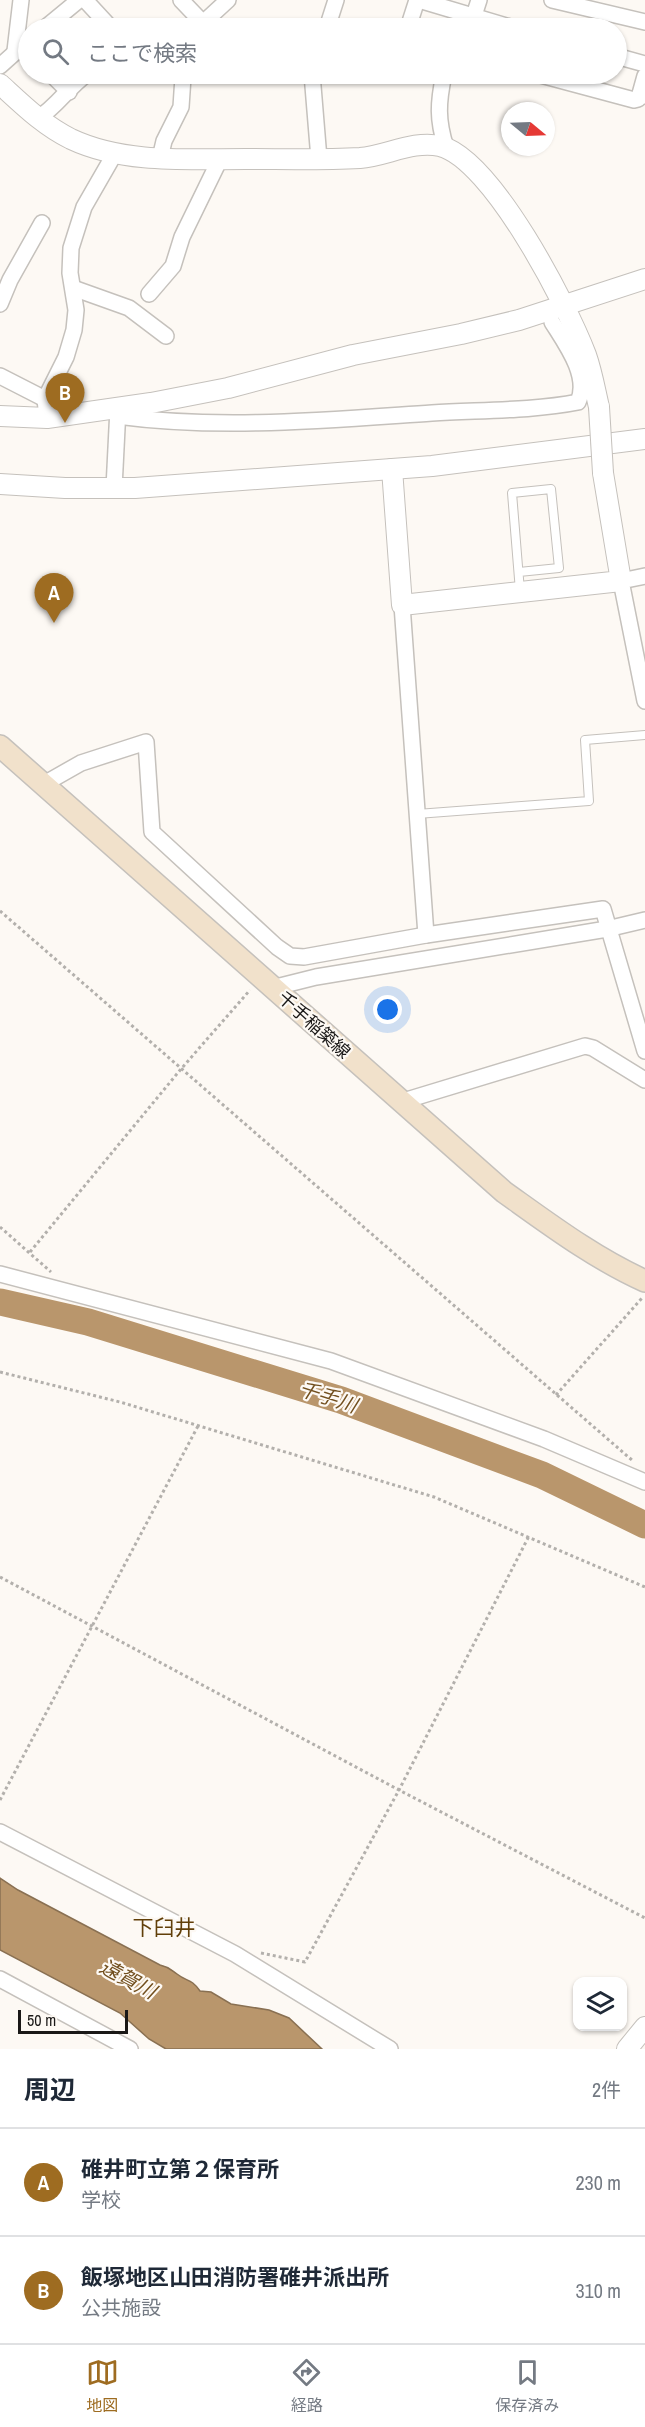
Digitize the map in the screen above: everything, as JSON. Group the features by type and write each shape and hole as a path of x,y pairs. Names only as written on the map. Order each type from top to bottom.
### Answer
{"main road":[{"name":"千手稲築線","path":"0,746 504,1192 573,1240 621,1270 645,1281"}],"street":[{"path":"21,0 22,18"},
{"path":"60,18 79,0"},
{"path":"85,0 102,18"},
{"path":"181,0 198,18"},
{"path":"208,18 228,0"},
{"path":"330,18 336,0"},
{"path":"412,18 418,0 459,18"},
{"path":"473,18 479,0"},
{"path":"552,0 645,22"},
{"path":"0,66 18,51"},
{"path":"627,59 645,64"},
{"path":"574,84 634,100 643,95 645,76"},
{"path":"0,84 37,119 72,140 105,152 160,158 318,159 372,157 403,148 430,145 446,148 468,162 482,177 526,237 544,266 557,314 581,381 581,396 578,402 307,422 147,420 117,412 46,408 0,416"},
{"path":"61,84 69,92"},
{"path":"37,119 52,110 75,84"},
{"path":"160,158 164,141 181,107 183,84"},
{"path":"313,84 318,159"},
{"path":"442,84 438,118 446,148"},
{"path":"46,408 75,330 76,310 71,248 77,225 84,207 115,153"},
{"path":"148,294 172,266 182,237 220,159"},
{"path":"0,304 5,277 42,223"},
{"path":"117,412 228,388 353,355 557,314 645,279"},
{"path":"73,288 129,308 166,336"},
{"path":"557,314 585,353 599,407 603,472 645,701"},
{"path":"0,376 46,408"},
{"path":"114,488 117,412"},
{"path":"0,484 114,488 392,469 645,439"},
{"path":"392,469 426,935"},
{"path":"402,605 645,576"},
{"path":"44,784 81,763 146,742 152,832 277,947 290,956 304,957 426,935 603,909 645,1051"},
{"path":"267,982 316,977 608,929 645,920"},
{"path":"400,1102 585,1046 645,1080"},
{"path":"0,1274 331,1361 642,1475"},
{"path":"0,1832 234,1954 390,2049"},
{"path":"0,1979 130,2049"},
{"path":"627,2049 645,2027"}],"lane":[{"path":"519,572 559,568 551,489 512,493 520,592"},
{"path":"417,814 589,801 585,740 645,735"}],"path":[{"path":"0,911 631,1459 642,1475"},
{"path":"0,1227 30,1252 181,1068 267,982"},
{"path":"556,1395 645,1294"},
{"path":"0,1372 120,1402 434,1497 645,1587"},
{"path":"0,1800 198,1426"},
{"path":"234,1954 247,1948 305,1962 399,1790 529,1536"},
{"path":"0,1577 399,1790 645,1918"}],"water":[{"name":"遠賀川","path":"0,1878 18,1890 169,1968 191,1982 200,1991 211,1992 231,2004 269,2010 289,2018 322,2049 166,2049 149,2039 120,2013 0,1950"}],"waterway":[{"name":"千手川","path":"0,1302 88,1322 341,1400 542,1475 645,1525"}],"place":[{"name":"飯塚地区山田消防署碓井派出所","path":"65,423"},
{"name":"碓井町立第２保育所","path":"54,623"}],"district":[{"name":"下臼井","path":"164,1928"}]}
